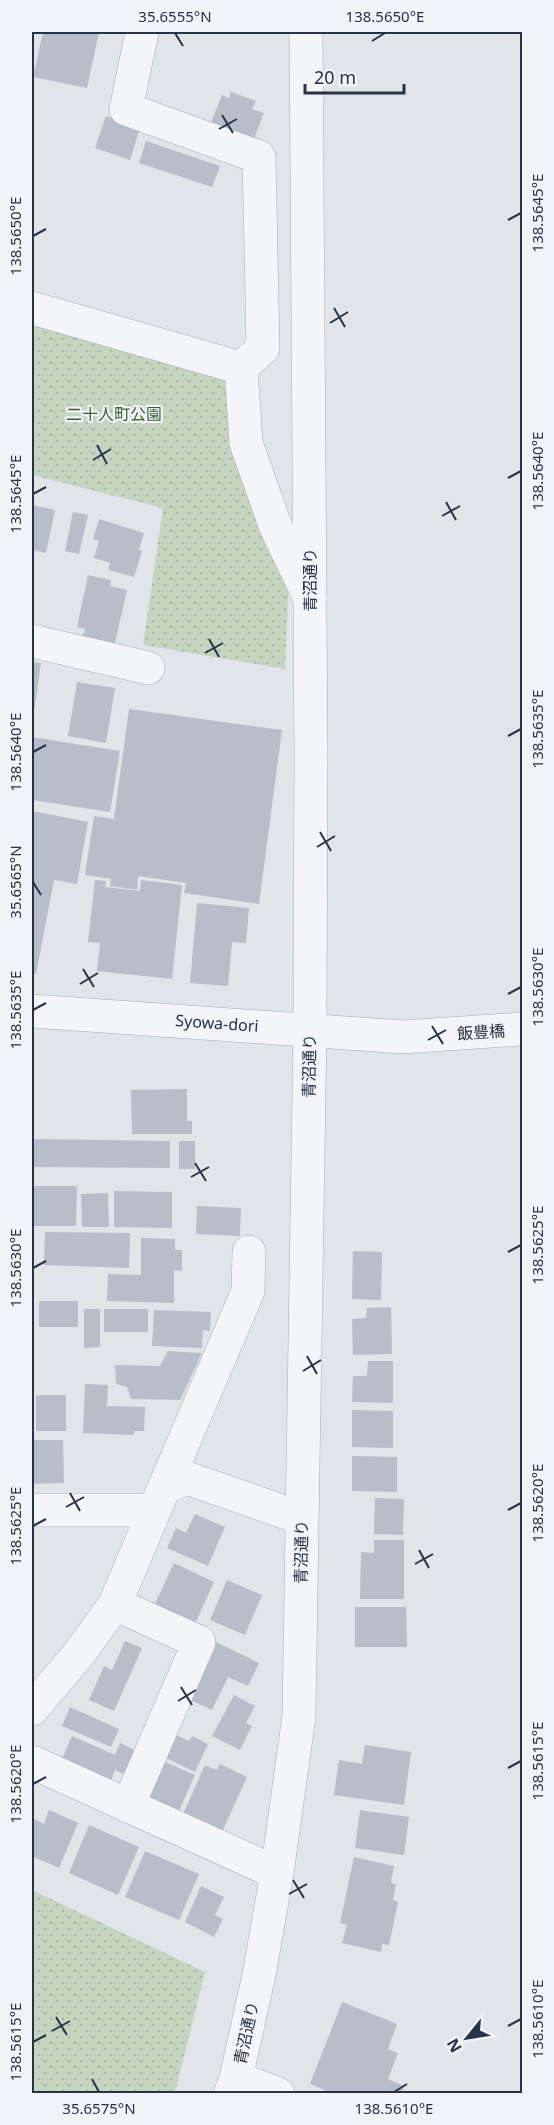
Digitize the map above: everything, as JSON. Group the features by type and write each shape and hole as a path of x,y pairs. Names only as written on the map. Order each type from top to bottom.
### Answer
{"street":[{"path":"142,32 126,109 260,157 263,348 241,368"},
{"name":"青沼通り","path":"233,2086 259,1975 277,1874 299,1716 310,1029 307,36"},
{"path":"32,308 241,368"},
{"path":"241,368 246,443 275,525 310,598"},
{"path":"32,641 148,668"},
{"name":"Syowa-dori","path":"32,1011 403,1037"},
{"name":"飯豊橋","path":"403,1037 522,1029"},
{"path":"32,1709 78,1655 115,1605 248,1291 249,1252"},
{"path":"32,1510 158,1499 186,1478 301,1518"},
{"path":"115,1605 200,1642 128,1806"},
{"path":"32,1762 277,1874"},
{"path":"233,2086 278,2094"}],"green space":[{"name":"二十人町公園","path":"32,308 241,368 289,575 285,669 143,645 163,508 32,475"},
{"path":"32,1890 205,1972 175,2093 32,2093"}],"building":[{"path":"43,32 99,32 87,88 33,77"},
{"path":"231,92 256,101 252,109 264,113 253,141 210,125 222,95 229,98"},
{"path":"106,116 140,128 130,160 95,148"},
{"path":"146,141 220,166 212,187 139,163"},
{"path":"32,505 55,510 46,553 32,550"},
{"path":"73,512 88,515 79,554 65,551"},
{"path":"99,519 144,533 139,550 142,551 134,577 108,570 110,563 94,558 99,541 93,539"},
{"path":"88,575 111,580 110,586 127,590 115,643 83,636 85,629 77,627"},
{"path":"32,662 41,663 33,719 32,718"},
{"path":"77,682 115,688 106,743 68,736"},
{"path":"129,709 282,730 259,904 184,893 186,883 138,876 137,890 110,886 111,879 85,875 94,816 114,819"},
{"path":"32,737 120,751 110,812 32,800"},
{"path":"33,811 88,822 77,884 54,880 36,974 32,974"},
{"path":"95,880 106,881 105,887 140,891 141,880 182,885 172,979 97,971 100,943 88,942"},
{"path":"197,903 249,908 246,943 232,942 228,986 190,983"},
{"path":"187,1089 187,1121 192,1121 192,1134 132,1134 131,1090"},
{"path":"33,1139 170,1141 170,1168 32,1167"},
{"path":"179,1141 195,1141 195,1169 179,1169"},
{"path":"33,1186 77,1186 76,1226 32,1226"},
{"path":"114,1191 172,1192 172,1228 114,1227"},
{"path":"108,1193 109,1227 82,1227 81,1194"},
{"path":"197,1206 241,1208 240,1236 196,1234"},
{"path":"45,1232 130,1233 129,1268 44,1265"},
{"path":"141,1238 175,1239 175,1250 182,1250 182,1271 174,1270 174,1303 107,1301 108,1274 141,1275"},
{"path":"353,1251 382,1252 381,1300 352,1299"},
{"path":"39,1301 78,1301 78,1327 39,1327"},
{"path":"391,1307 392,1354 353,1355 352,1319 366,1318 367,1308"},
{"path":"84,1309 100,1309 100,1347 84,1348"},
{"path":"104,1309 148,1309 148,1332 104,1332"},
{"path":"154,1310 211,1312 210,1331 203,1330 202,1348 152,1346"},
{"path":"168,1351 202,1353 180,1400 131,1399 127,1387 116,1384 115,1365 160,1366"},
{"path":"368,1361 393,1361 393,1403 352,1402 353,1376 367,1376"},
{"path":"85,1384 108,1385 107,1406 145,1407 144,1431 134,1431 134,1435 83,1433"},
{"path":"36,1395 66,1395 66,1431 36,1431"},
{"path":"352,1410 393,1411 393,1448 352,1447"},
{"path":"32,1440 63,1440 64,1483 32,1484"},
{"path":"352,1456 397,1457 397,1492 352,1491"},
{"path":"375,1498 404,1499 403,1535 374,1534"},
{"path":"195,1514 225,1527 208,1566 167,1548 176,1528 186,1533"},
{"path":"374,1540 404,1540 404,1599 360,1599 361,1552 374,1553"},
{"path":"174,1563 214,1582 194,1626 153,1608"},
{"path":"227,1580 262,1595 245,1635 210,1620"},
{"path":"355,1607 406,1607 407,1647 355,1647"},
{"path":"125,1641 142,1648 114,1711 89,1700 104,1666 112,1670"},
{"path":"216,1642 259,1663 248,1686 228,1677 212,1710 188,1699"},
{"path":"234,1695 255,1706 246,1723 252,1726 240,1750 212,1736"},
{"path":"70,1707 119,1729 111,1747 62,1726"},
{"path":"174,1734 189,1741 192,1736 208,1744 195,1772 164,1757"},
{"path":"72,1736 115,1755 120,1743 137,1751 126,1775 115,1770 110,1783 61,1761"},
{"path":"365,1745 411,1752 404,1805 334,1795 339,1760 362,1764"},
{"path":"163,1761 195,1775 179,1811 147,1797"},
{"path":"220,1764 247,1777 222,1832 183,1814 205,1765 217,1770"},
{"path":"49,1810 78,1823 59,1868 32,1856 32,1818 44,1824"},
{"path":"360,1810 409,1817 404,1855 355,1848"},
{"path":"89,1825 139,1847 118,1895 69,1873"},
{"path":"145,1851 199,1874 179,1920 125,1897"},
{"path":"354,1857 394,1866 391,1882 396,1885 393,1900 398,1902 389,1945 382,1944 381,1952 342,1943 347,1925 340,1923"},
{"path":"201,1886 224,1897 215,1915 223,1919 214,1937 185,1922"},
{"path":"342,2002 397,2024 388,2049 398,2053 388,2079 404,2086 402,2094 334,2094 310,2084"}]}
